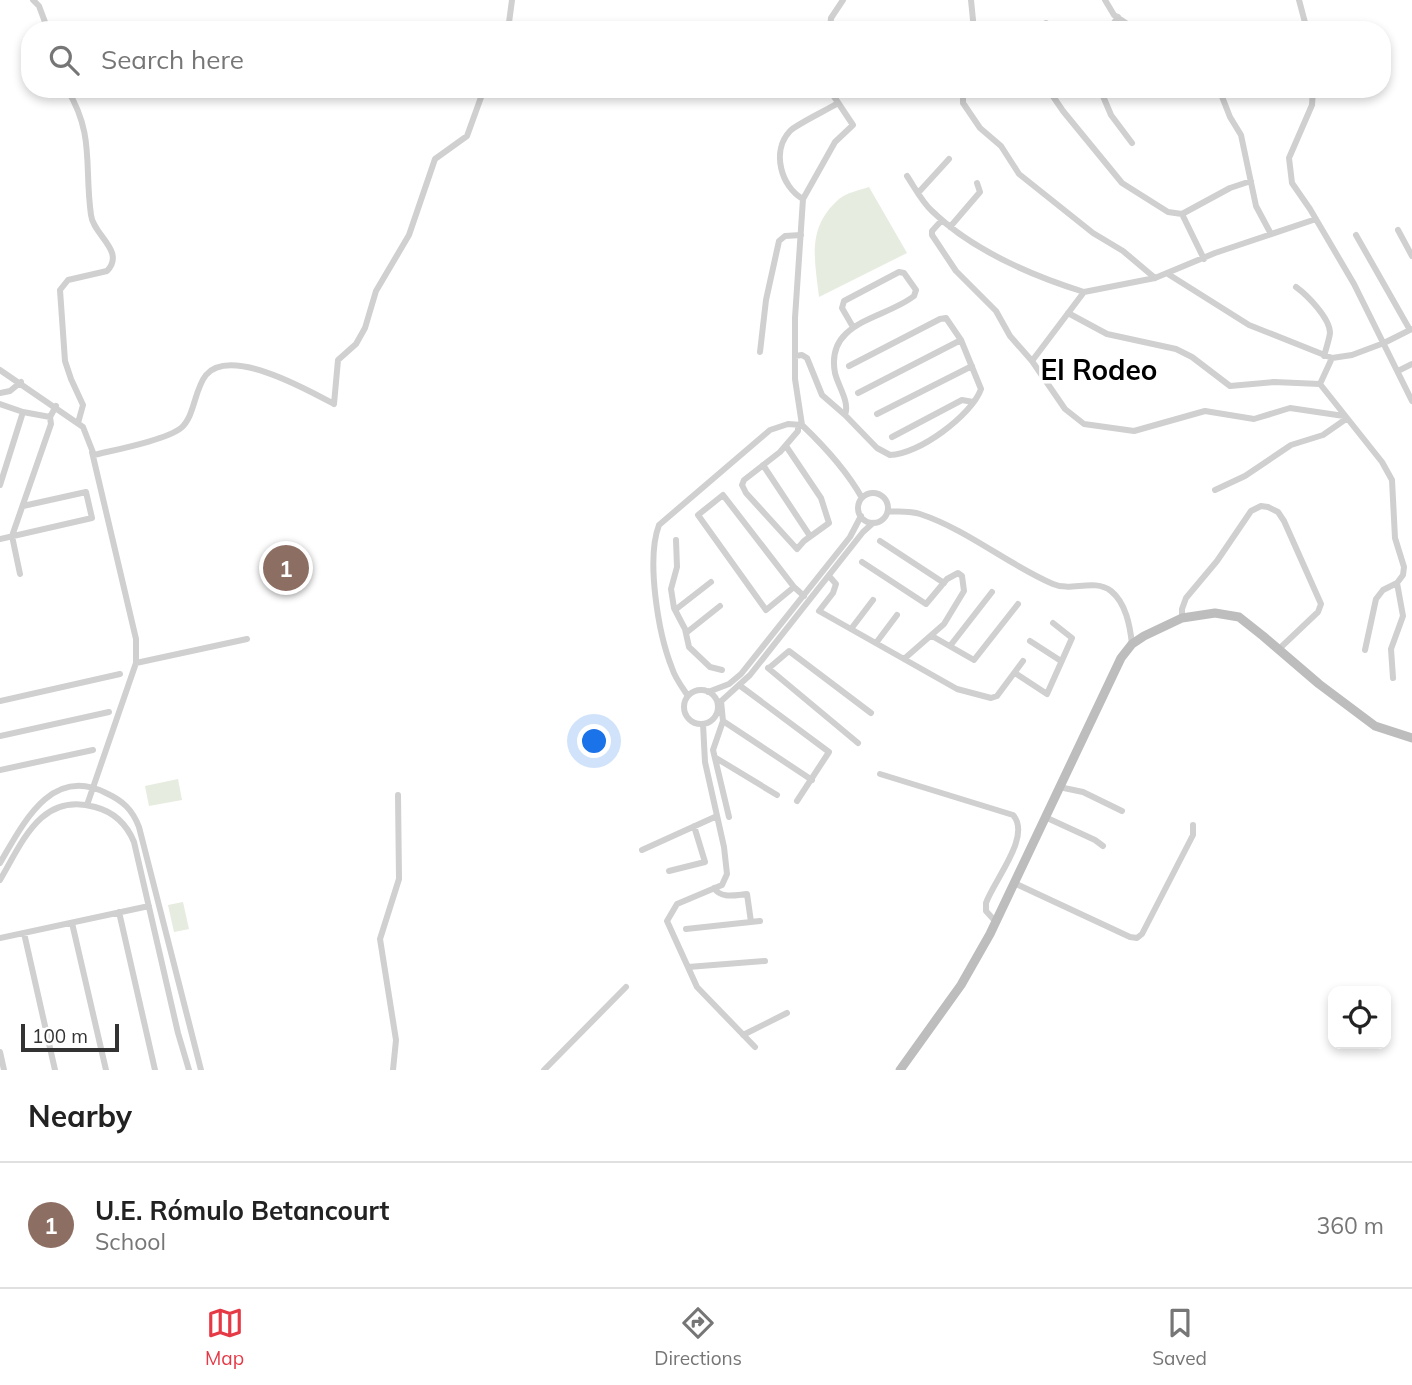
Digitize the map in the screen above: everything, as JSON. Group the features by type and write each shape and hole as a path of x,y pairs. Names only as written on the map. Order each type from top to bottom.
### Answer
{"main road":[{"path":"900,1070 961,985 996,922 1121,658 1132,644 1144,635 1182,618 1214,612 1239,617 1319,684 1375,726 1412,738"}],"street":[{"path":"33,0 39,6 45,21"},
{"path":"509,21 512,0"},
{"path":"831,21 843,0"},
{"path":"971,0 973,21"},
{"path":"1104,0 1124,21"},
{"path":"1299,0 1305,21"},
{"path":"1115,21 1118,17"},
{"path":"72,98 82,117 86,133 91,219 97,232 110,247 113,257 107,271 71,279 63,284 60,290 66,367 83,405 78,423"},
{"path":"0,369 83,427 94,455 162,436 180,428 187,419 205,376 213,369 231,364 276,377 334,404 338,360 356,344 365,328 376,291 409,234 435,159 467,136 481,98"},
{"path":"786,446 821,498 830,523 810,536 797,549 746,493 742,485 744,480 786,446 800,425 795,356 803,199 835,142 853,127 853,122 834,98"},
{"path":"962,98 962,103 979,128 1001,146 1019,174 1155,278"},
{"path":"1054,98 1122,183 1168,212 1182,214 1230,188 1251,181"},
{"path":"1104,98 1111,115 1132,143"},
{"path":"1223,98 1241,135 1256,206 1271,234"},
{"path":"1312,98 1312,105 1289,158 1292,183 1316,219 1384,343 1412,401"},
{"path":"803,199 793,191 782,174 781,156 785,141 793,129 838,103"},
{"path":"918,193 949,159"},
{"path":"907,176 930,209 950,227 987,252 1059,284 1084,292 1155,278 1316,219"},
{"path":"950,227 980,192 977,183"},
{"path":"1182,214 1204,259"},
{"path":"942,220 932,231 932,235 956,271 993,308 1010,336 1032,361 1065,409 1077,420 1091,427 1134,431 1205,411 1254,419 1295,408 1345,418"},
{"path":"1398,230 1412,256"},
{"path":"760,352 766,300 779,241 785,236 801,235"},
{"path":"1167,274 1250,325 1324,356 1332,358 1352,355 1411,330 1356,235"},
{"path":"845,415 847,407 835,374 835,352 841,340 853,327 914,296 916,290 904,273 899,272 844,301 842,309 853,327"},
{"path":"1296,287 1311,299 1329,327 1324,356"},
{"path":"1032,361 1084,292"},
{"path":"1068,313 1107,334 1176,349 1192,357 1230,386 1275,382 1320,384"},
{"path":"795,356 802,355 807,358 819,390 880,451 895,456 911,451 935,437 972,402 979,394 981,385 961,340 951,323 942,318 849,366"},
{"path":"858,393 961,340"},
{"path":"1320,384 1332,358"},
{"path":"1398,371 1412,364"},
{"path":"877,414 972,366"},
{"path":"0,369 78,423 88,439 136,639 136,663 87,805"},
{"path":"0,393 10,391 21,382"},
{"path":"1320,384 1382,462 1392,480 1395,538 1405,567 1403,575 1396,583 1383,590 1376,599 1365,650"},
{"path":"892,437 962,400 972,402"},
{"path":"0,404 50,417"},
{"path":"20,574 12,536 51,424 50,417 56,406"},
{"path":"0,485 23,412"},
{"path":"1215,490 1245,476 1290,445 1323,435 1345,418"},
{"path":"688,696 673,671 662,639 653,539 659,525 770,430 788,425 800,425 852,481 862,498"},
{"path":"763,465 810,536"},
{"path":"0,539 92,518 86,492 23,506"},
{"path":"861,516 850,537 741,674 729,684 708,692 697,690 688,696 684,706 691,722 703,724 716,715 719,703 761,662 873,523 883,519 888,511 887,502 880,495 871,493 862,498 858,507 861,516 873,523"},
{"path":"794,587 766,610 698,515 723,495 794,587 804,596"},
{"path":"1182,618 1186,598 1221,555 1248,515 1258,508 1268,506 1278,512 1284,521 1321,606 1279,649"},
{"path":"888,511 917,513 972,537 1058,586 1096,585 1110,590 1122,604 1130,627 1132,644"},
{"path":"676,540 677,567 671,589 675,609 689,647 709,667 722,670"},
{"path":"880,541 944,583"},
{"path":"862,562 926,604 944,583 958,573 962,576 964,591 944,624 904,659"},
{"path":"829,576 836,584 833,593 819,611 957,689 991,698 997,696 1023,661"},
{"path":"659,614 675,609 711,582"},
{"path":"1394,678 1391,649 1403,616 1396,583"},
{"path":"950,646 992,592"},
{"path":"851,629 873,600"},
{"path":"932,636 974,660 1018,604"},
{"path":"686,633 720,606"},
{"path":"876,643 897,615"},
{"path":"1014,673 1047,694 1072,638 1053,623"},
{"path":"136,663 247,639"},
{"path":"1030,641 1061,661"},
{"path":"769,668 789,651 871,713"},
{"path":"761,662 858,743"},
{"path":"0,701 120,674"},
{"path":"739,685 830,752 797,801"},
{"path":"708,692 719,703 723,721 713,750 729,817"},
{"path":"0,736 109,712"},
{"path":"723,721 812,780"},
{"path":"703,724 705,762 727,874 722,885 677,904 667,921 697,987 755,1047"},
{"path":"0,770 93,750"},
{"path":"716,758 777,795"},
{"path":"880,775 1006,813 1018,820 1020,834 1016,845 986,903 986,911 996,922"},
{"path":"0,863 28,817 50,794 64,788 92,786 120,800 135,817 201,1070"},
{"path":"1059,787 1083,792 1122,811"},
{"path":"393,1070 396,1040 380,939 398,879 398,795"},
{"path":"0,880 35,823 52,809 79,803 103,809 122,822 134,842 189,1070"},
{"path":"642,850 717,816"},
{"path":"1045,817 1103,846"},
{"path":"1014,883 1137,938 1142,934 1193,835 1194,825"},
{"path":"669,871 705,862 694,826"},
{"path":"714,888 724,896 747,894 751,922"},
{"path":"0,938 149,906"},
{"path":"119,912 155,1070"},
{"path":"686,929 760,921"},
{"path":"72,923 106,1070"},
{"path":"24,933 55,1070"},
{"path":"688,967 765,961"},
{"path":"544,1070 626,987"},
{"path":"743,1035 787,1013"},
{"path":"0,1052 4,1070"}],"shaded area":[{"path":"869,187 907,253 819,297 815,245 821,221 839,199"},
{"path":"178,779 182,800 149,806 145,786"},
{"path":"183,902 189,929 174,932 168,905"}],"place":[{"name":"U.E. Rómulo Betancourt","path":"286,568"}],"district":[{"name":"El Rodeo","path":"1099,369"}]}
